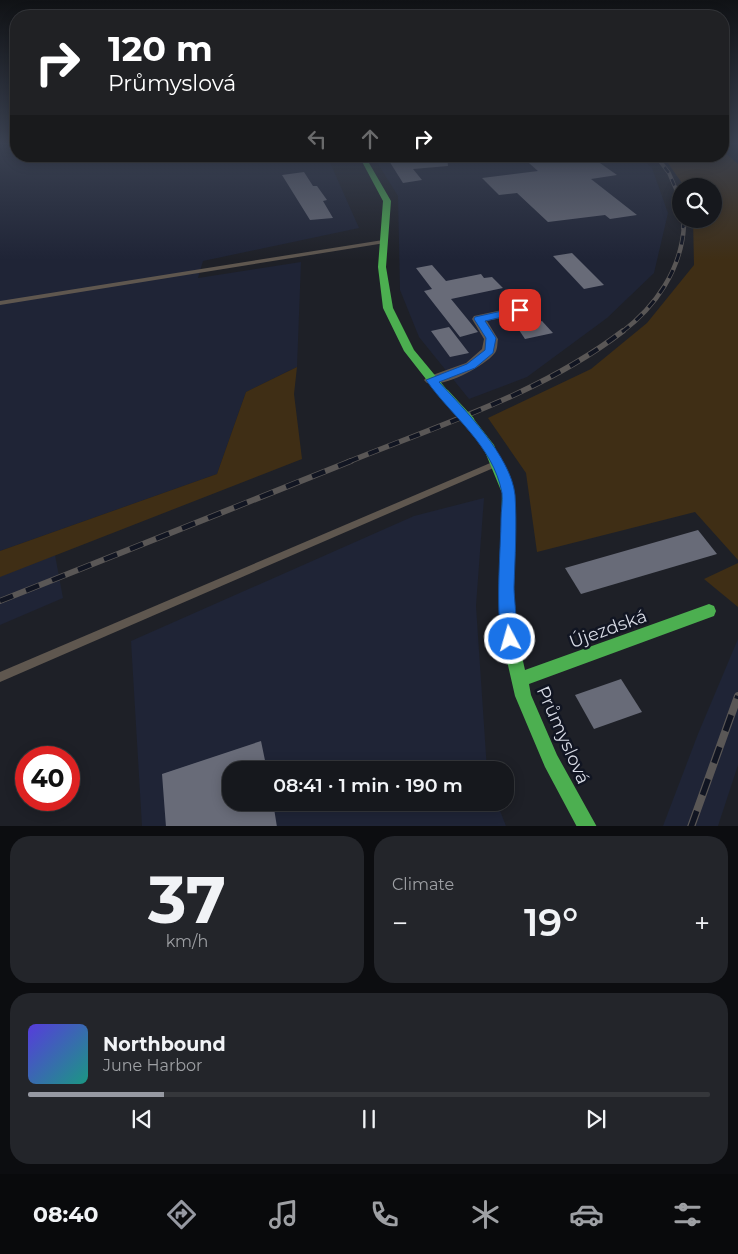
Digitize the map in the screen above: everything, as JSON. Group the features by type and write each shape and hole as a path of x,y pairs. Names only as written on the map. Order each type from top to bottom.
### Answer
{"street":[{"name":"Průmyslová","path":"377,183 387,201 382,276 388,308 409,351 484,439 508,493 507,612 510,639 519,680 534,724 551,761 588,826"},
{"path":"432,380 471,366 490,351 491,338 479,319 520,310"},
{"name":"Újezdská","path":"519,680 709,611"}],"lane":[{"path":"0,303 384,242"},
{"path":"0,677 496,463"}],"shaded area":[{"path":"0,183 339,183 359,228 203,261 198,278 301,262 297,367 246,392 217,474 0,551"},
{"path":"390,183 657,183 668,213 654,273 607,318 527,377 469,399 419,337 400,290 398,196"},
{"path":"722,183 738,183 738,560 695,512 537,552 526,473 488,418 591,369 647,323 694,265 693,228 722,228"},
{"path":"297,367 294,394 302,459 0,577 0,551 217,474 246,392"},
{"path":"484,498 476,606 486,761 222,761 222,811 500,811 506,826 142,826 131,641 414,516"},
{"path":"55,555 63,598 0,625 0,576"},
{"path":"738,563 738,607 704,579"},
{"path":"738,639 738,765 718,826 663,826 698,734"}],"building":[{"path":"287,183 311,183 313,186 317,186 327,200 323,201 333,218 310,220"},
{"path":"487,183 596,183 637,215 610,219 605,215 548,222 517,193 499,195"},
{"path":"572,253 604,285 584,289 553,256"},
{"path":"432,265 446,281 481,274 484,278 492,277 503,288 451,299 478,332 460,337 424,291 432,289 416,268"},
{"path":"542,321 553,333 525,339 517,327"},
{"path":"449,327 469,353 450,357 431,331"},
{"path":"698,530 717,554 581,594 565,568"},
{"path":"621,679 642,712 594,729 575,695"},
{"path":"261,741 265,761 222,761 222,811 274,811 277,826 166,826 162,774"}],"railway":[{"path":"622,332 646,311 665,286 678,257 684,228"},
{"path":"348,462 490,406 525,390 592,353 623,331"},
{"path":"0,601 351,461"},
{"path":"691,826 738,696"}],"traffic: fast":[{"path":"377,183 387,201 382,267 388,308 409,351 444,394"},
{"path":"444,394 469,421"},
{"path":"469,421 488,445 508,493 507,612 510,639 523,696 551,761 587,826"},
{"path":"519,680 709,611"}],"route":[{"path":"510,639 507,612 510,515 508,493 484,439 432,380 471,366 490,351 491,338 479,319 520,310"}]}
